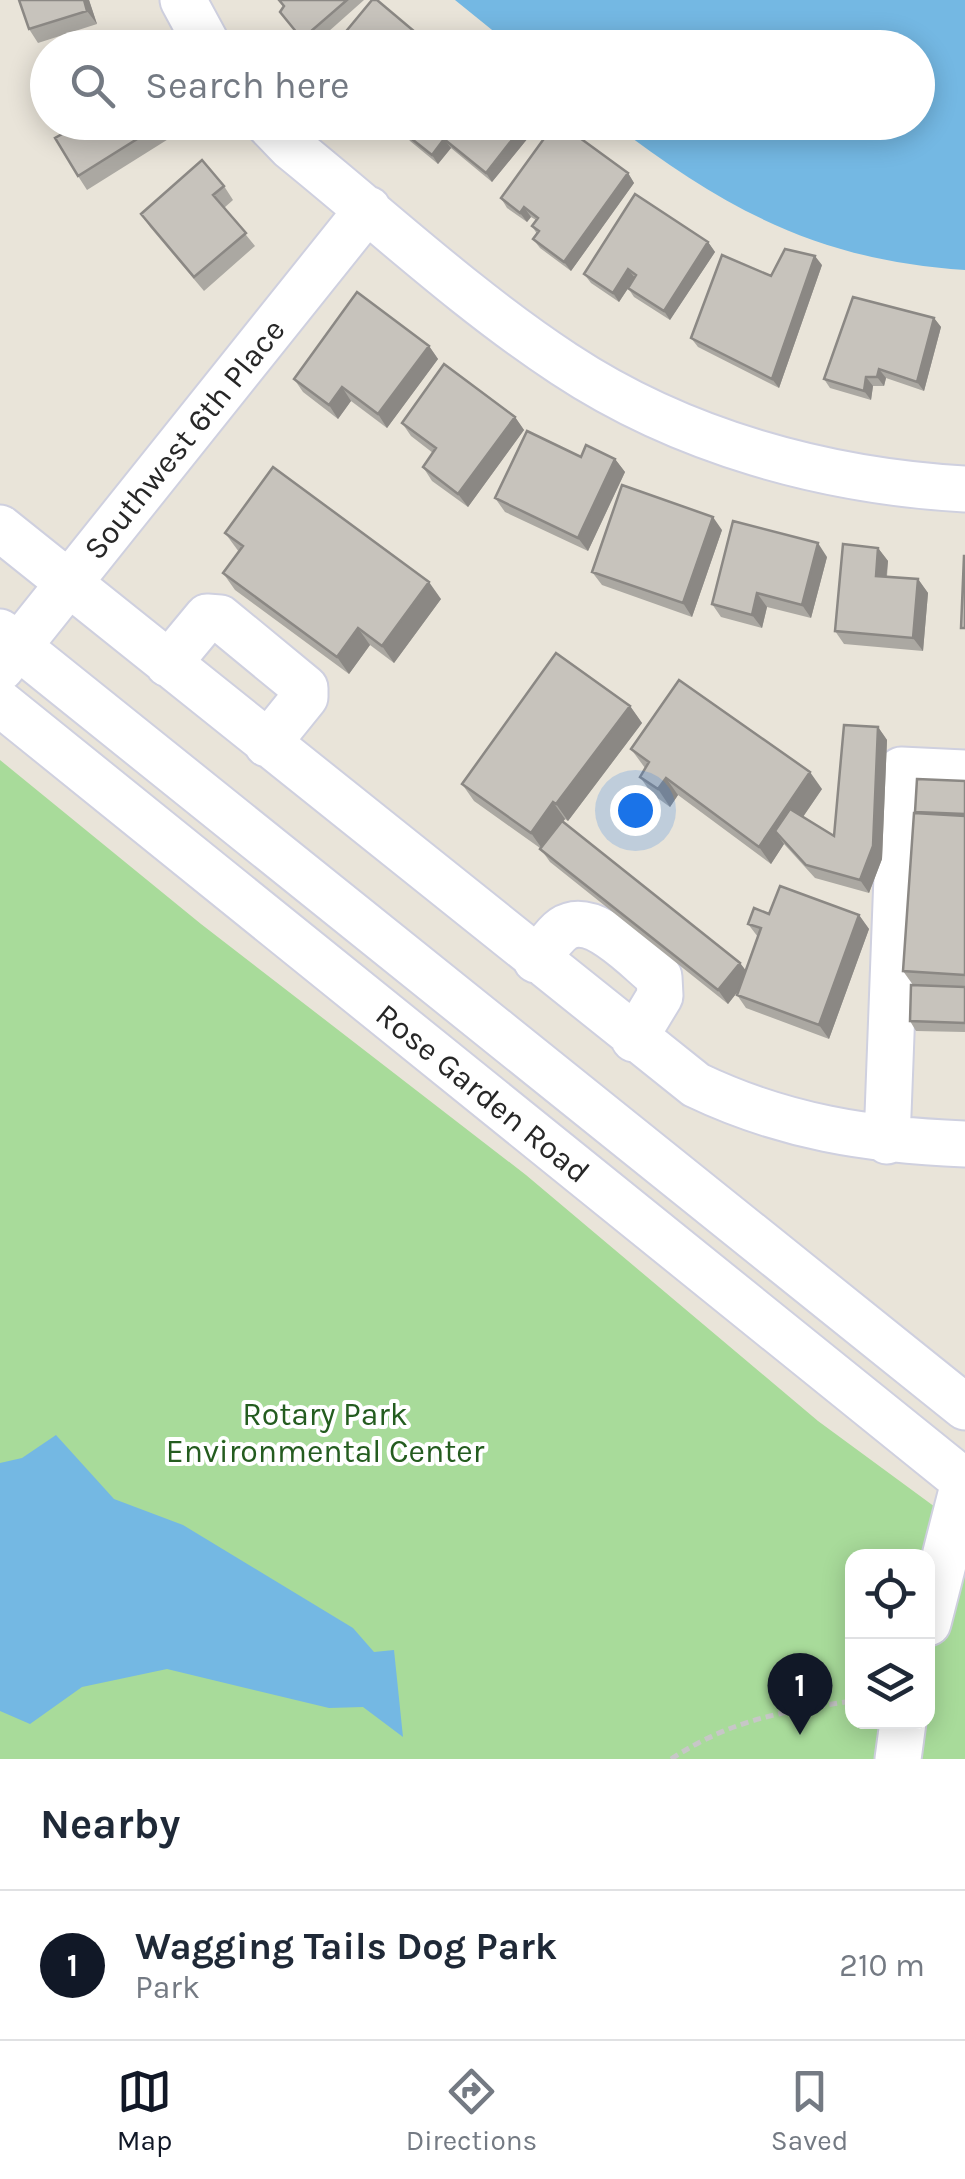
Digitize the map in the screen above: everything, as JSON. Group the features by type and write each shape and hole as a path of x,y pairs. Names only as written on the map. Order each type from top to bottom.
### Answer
{"street":[{"path":"183,0 199,30"},
{"path":"288,140 564,365 665,419 720,442 801,464 902,484 965,489"},
{"name":"Southwest 6th Place","path":"6,649 68,584 368,209"},
{"path":"0,528 696,1085 774,1118 887,1141 965,1144"},
{"path":"168,664 207,617 220,618 305,688 305,697 268,744"},
{"name":"Rose Garden Road","path":"6,649 965,1407"},
{"name":"Rose Garden Road","path":"0,704 965,1482"},
{"path":"887,1141 901,770 965,773"},
{"path":"536,960 561,930 597,928 659,976 660,996 634,1038"},
{"path":"935,1596 965,1482"},
{"path":"898,1759 902,1729"}],"path":[{"path":"671,1759 714,1732 748,1720 845,1703"}],"green space":[{"name":"Rotary Park Environmental Center","path":"0,760 201,924 526,1175 818,1421 965,1529 965,1759 0,1759"}],"water":[{"path":"455,0 965,0 965,270 864,255 819,242 735,205 635,140 935,140 935,30 492,30"},
{"path":"56,1435 114,1499 183,1525 353,1628 374,1652 394,1650 403,1737 363,1707 329,1708 167,1669 82,1687 30,1724 0,1711 0,1463 22,1458"}],"building":[{"path":"19,0 84,0 87,11 29,29"},
{"path":"279,0 347,0 312,30 295,30 280,12 284,6"},
{"path":"372,0 377,0 413,30 347,30"},
{"path":"56,140 135,140 78,176"},
{"path":"413,140 443,140 432,155"},
{"path":"445,140 512,140 486,173"},
{"path":"543,140 583,140 628,173 564,262 533,239 539,231 532,226 538,218 524,207 520,213 501,198"},
{"path":"202,160 224,186 213,195 246,233 194,277 141,214"},
{"path":"635,194 708,242 664,311 628,288 636,275 628,269 613,293 584,274"},
{"path":"785,249 815,256 772,379 691,338 722,255 771,276"},
{"path":"357,292 429,346 378,414 342,387 329,405 294,379"},
{"path":"853,297 934,318 917,382 879,369 877,377 866,377 864,391 824,379"},
{"path":"444,364 515,417 458,494 423,467 436,448 402,423"},
{"path":"527,431 581,457 586,445 615,459 578,538 495,498"},
{"path":"273,467 429,582 382,646 358,628 337,657 223,573 243,546 225,533"},
{"path":"622,485 713,517 683,603 592,572"},
{"path":"733,521 818,543 802,605 757,593 752,615 712,604"},
{"path":"843,544 878,548 876,576 918,579 913,638 835,631"},
{"path":"964,556 965,628 961,628"},
{"path":"556,653 630,706 531,833 462,784"},
{"path":"679,680 810,772 759,847 666,778 658,789 640,777 649,762 631,749"},
{"path":"844,725 878,727 873,846 860,880 806,865 775,831 790,809 834,836"},
{"path":"917,779 965,781 965,814 915,812"},
{"path":"914,813 965,816 965,975 903,971"},
{"path":"562,821 740,963 718,990 540,849"},
{"path":"780,886 859,915 819,1025 737,995 761,928 748,924 754,908 769,914"},
{"path":"911,985 965,987 965,1023 910,1021"}],"place":[{"name":"Wagging Tails Dog Park","path":"800,1735"}]}
